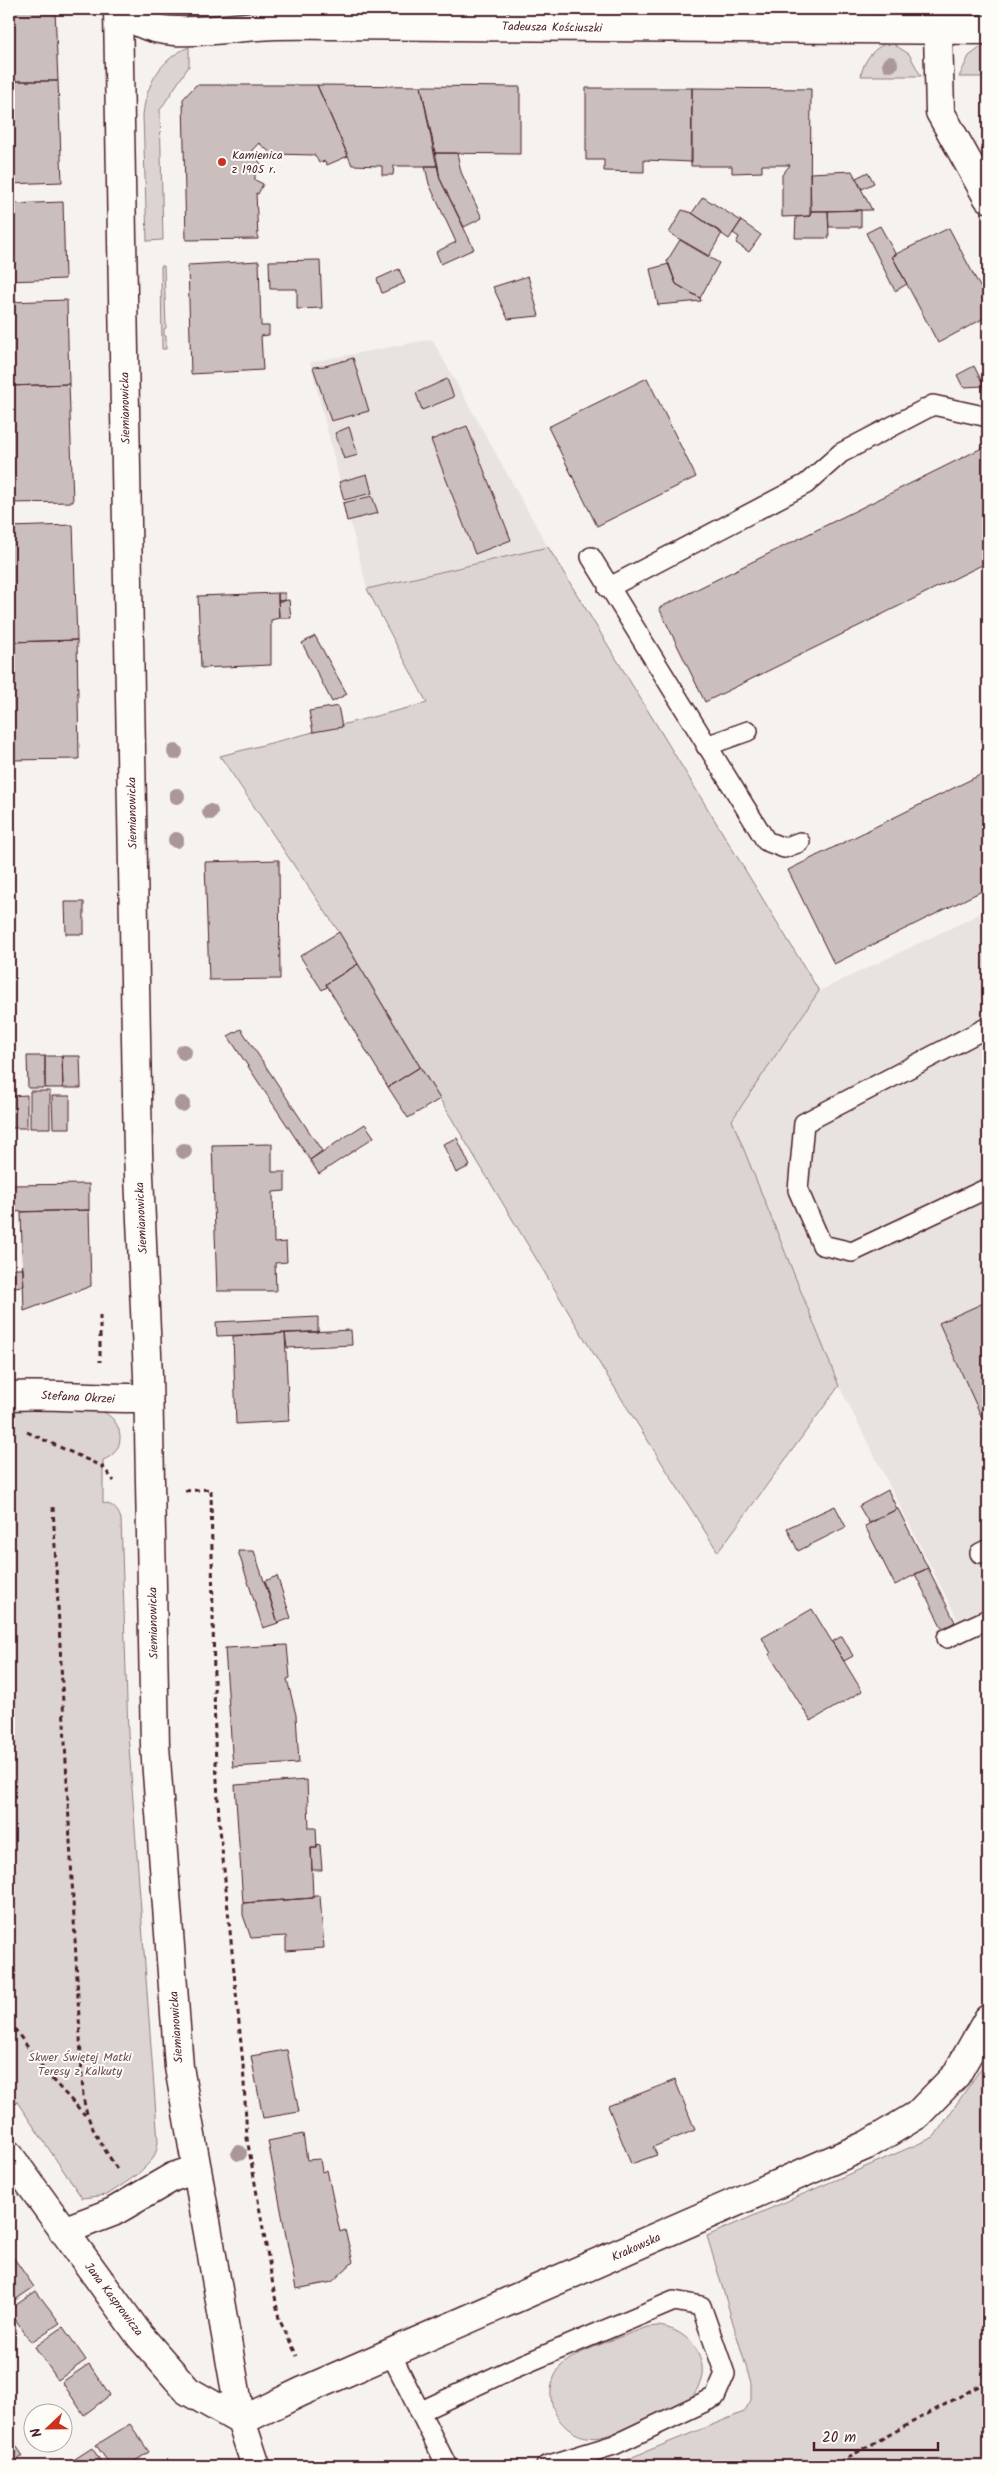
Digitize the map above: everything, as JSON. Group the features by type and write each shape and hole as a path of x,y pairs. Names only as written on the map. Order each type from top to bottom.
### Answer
{"street":[{"name":"Siemianowicka","path":"118,9 138,1153 148,1398 156,1746 179,2067 241,2421 248,2437 256,2466"},
{"name":"Tadeusza Kościuszki","path":"123,9 136,21 146,26 188,30 258,26 330,25 988,30"},
{"path":"938,31 940,112 988,198"},
{"name":"Stefana Okrzei","path":"9,1396 48,1394 118,1399 148,1398"},
{"name":"Krakowska","path":"241,2421 311,2388 867,2145 917,2115 956,2075 988,2019"},
{"name":"Jana Kasprowicza","path":"9,2155 140,2336 188,2391 241,2421"},
{"path":"63,2231 113,2212 173,2177 196,2169"}],"lane":[{"path":"608,588 806,484 841,453 933,405 988,417"},
{"path":"590,557 766,841 784,848 800,842"},
{"path":"706,746 748,731"},
{"path":"988,1028 804,1123 798,1190 822,1245 852,1252 988,1188"},
{"path":"947,1638 988,1619"},
{"path":"420,2412 512,2369 674,2301 701,2306 725,2374 715,2397 614,2445 546,2466"},
{"path":"391,2354 447,2466"}],"path":[{"path":"100,1315 101,1372"},
{"path":"25,1431 103,1467"},
{"path":"179,1491 211,1489 215,1752 229,1928 243,2064 247,2138 276,2304 280,2319 288,2332 311,2388"},
{"path":"53,1507 81,2058 86,2116 92,2130 121,2174"},
{"path":"9,2021 47,2074 86,2116"},
{"path":"832,2466 988,2381"}],"shaded area":[{"path":"432,339 548,547 367,589 310,362"},
{"path":"988,910 988,1626 966,1636 839,1386 732,1120 819,991"}],"green space":[{"path":"837,11 976,11 976,20 836,18"},
{"path":"890,42 909,54 921,76 861,76 864,64 871,54 879,47"},
{"path":"988,42 988,77 959,77 969,56"},
{"path":"189,47 189,66 160,110 163,240 147,241 143,115 147,93 162,66 170,58"},
{"path":"161,266 164,266 166,328 164,329 164,336 166,336 166,349 162,349"},
{"path":"548,547 819,991 732,1120 839,1386 718,1552 601,1366 339,932 220,756 427,703 367,589"},
{"name":"Skwer Świętej Matki Teresy z Kalkuty","path":"9,1402 101,1411 115,1421 120,1436 116,1450 111,1456 103,1460 103,1503 115,1508 121,1519 128,1733 158,2142 152,2160 137,2175 107,2195 82,2198 9,2090"},
{"path":"988,2058 988,2466 610,2466 744,2412 751,2400 751,2383 707,2236 934,2137"},
{"path":"657,2326 671,2329 683,2335 699,2355 702,2366 701,2379 696,2391 686,2402 670,2411 605,2436 591,2438 577,2434 566,2427 558,2418 553,2406 551,2392 553,2379 561,2366 577,2355 601,2344 647,2327"}],"building":[{"path":"9,9 55,9 58,81 9,81"},
{"path":"9,81 58,81 62,182 9,184"},
{"name":"Kamienica z 1905 r.","path":"196,85 317,85 348,156 327,165 325,161 319,163 315,155 272,154 259,143 252,150 255,159 257,158 263,168 255,172 255,180 263,184 258,194 256,193 258,239 186,240 183,99"},
{"path":"317,85 421,86 438,166 394,166 393,175 382,175 382,166 352,165"},
{"path":"421,86 520,87 520,154 434,153"},
{"path":"586,88 692,88 692,162 644,160 644,172 604,171 604,160 586,160"},
{"path":"692,88 811,89 810,216 782,217 782,175 790,165 762,165 762,172 732,173 732,166 691,166"},
{"path":"434,153 457,153 461,172 482,218 464,227 440,179"},
{"path":"425,166 438,166 440,179 474,249 441,264 436,252 456,242 429,184"},
{"path":"852,171 872,210 811,211 810,173"},
{"path":"868,172 874,183 862,189 856,178"},
{"path":"703,197 741,221 729,239 692,213"},
{"path":"63,202 65,279 9,281 9,204"},
{"path":"682,210 692,213 722,233 709,256 669,233"},
{"path":"861,210 861,227 829,227 828,211"},
{"path":"811,211 828,211 829,238 795,238 796,217 810,216"},
{"path":"741,221 761,235 749,252 736,243 739,237 733,233"},
{"path":"880,226 896,255 892,256 907,284 895,291 866,233"},
{"path":"949,228 988,302 988,316 938,343 892,256"},
{"path":"680,240 719,263 700,298 676,284 667,261"},
{"path":"320,260 322,308 297,309 297,289 270,289 269,261"},
{"path":"259,261 261,326 269,326 269,335 261,336 263,370 191,374 188,265"},
{"path":"669,264 676,284 700,298 701,301 658,305 650,269"},
{"path":"399,269 405,283 382,293 377,279"},
{"path":"528,276 539,316 508,319 493,287"},
{"path":"67,300 69,384 9,386 9,302"},
{"path":"353,358 369,411 331,421 313,367 325,366"},
{"path":"974,366 984,386 963,387 957,375"},
{"path":"647,378 696,477 597,526 548,427"},
{"path":"447,379 454,397 422,410 416,393"},
{"path":"69,384 73,502 9,503 9,386"},
{"path":"467,426 511,540 475,554 431,440"},
{"path":"349,427 358,455 344,459 335,433"},
{"path":"986,446 988,450 988,562 705,702 659,608"},
{"path":"367,474 372,493 344,500 339,482"},
{"path":"372,496 378,513 347,521 343,503"},
{"path":"73,525 77,640 9,642 9,527"},
{"path":"278,593 285,593 285,601 278,601"},
{"path":"278,593 279,618 271,620 271,665 201,668 198,596"},
{"path":"289,600 291,618 279,618 278,601"},
{"path":"315,636 347,694 332,702 302,643"},
{"path":"77,640 79,759 9,760 9,642"},
{"path":"338,706 342,727 313,732 309,711"},
{"path":"988,771 988,888 834,964 788,870"},
{"path":"279,860 280,979 209,980 205,862"},
{"path":"65,902 84,902 84,934 66,934"},
{"path":"339,932 358,964 326,984 327,987 322,990 300,956"},
{"path":"358,964 420,1067 388,1087 326,984"},
{"path":"241,1029 322,1151 310,1160 228,1036"},
{"path":"27,1056 45,1056 45,1088 28,1088"},
{"path":"45,1056 62,1056 63,1088 45,1088"},
{"path":"62,1056 80,1056 81,1088 63,1088"},
{"path":"420,1067 440,1099 408,1118 388,1087"},
{"path":"30,1091 50,1091 50,1128 30,1128"},
{"path":"27,1095 27,1128 10,1128 9,1096"},
{"path":"52,1096 70,1096 70,1128 53,1128"},
{"path":"365,1124 374,1137 319,1174 310,1160"},
{"path":"457,1138 470,1166 456,1173 443,1144"},
{"path":"272,1144 272,1172 285,1172 285,1191 273,1192 274,1243 286,1242 287,1262 275,1263 276,1291 217,1291 212,1145"},
{"path":"89,1184 89,1210 9,1212 9,1185"},
{"path":"89,1210 91,1286 24,1311 21,1212"},
{"path":"14,1268 23,1268 24,1286 14,1287"},
{"path":"988,1301 988,1431 939,1323"},
{"path":"318,1317 318,1332 217,1336 216,1322"},
{"path":"351,1330 352,1345 287,1348 285,1333"},
{"path":"285,1333 289,1421 236,1424 233,1336"},
{"path":"888,1490 897,1509 869,1523 859,1506"},
{"path":"835,1506 846,1527 798,1551 787,1528"},
{"path":"897,1509 928,1568 895,1585 865,1526"},
{"path":"238,1551 254,1551 278,1623 263,1628"},
{"path":"928,1568 955,1622 944,1628 941,1626 915,1574"},
{"path":"277,1576 291,1618 278,1623 265,1581"},
{"path":"812,1609 862,1691 811,1721 769,1654 771,1653 762,1638"},
{"path":"842,1636 853,1656 844,1661 832,1642"},
{"path":"287,1645 290,1678 287,1679 296,1715 299,1763 233,1767 225,1648"},
{"path":"307,1780 309,1828 316,1828 317,1848 311,1848 313,1898 243,1903 235,1785"},
{"path":"317,1844 320,1845 322,1870 312,1870 311,1848 317,1848"},
{"path":"314,1896 320,1896 324,1948 286,1951 286,1936 251,1938 243,1915 243,1903 313,1898"},
{"path":"287,2050 299,2112 263,2118 251,2056"},
{"path":"675,2080 695,2130 653,2147 657,2155 631,2164 608,2106"},
{"path":"303,2134 307,2160 320,2159 322,2172 327,2170 340,2232 345,2230 353,2262 332,2282 296,2289 268,2141"},
{"path":"11,2254 34,2287 9,2304 9,2255"},
{"path":"36,2291 60,2323 31,2342 9,2310"},
{"path":"63,2327 86,2360 58,2380 35,2347"},
{"path":"89,2364 110,2395 84,2415 62,2382"},
{"path":"130,2424 149,2452 127,2466 111,2466 96,2445"},
{"path":"9,2435 23,2456 9,2465"},
{"path":"92,2448 104,2466 64,2466"}],"place":[{"name":"Kamienica z 1905 r.","path":"222,162"}]}
